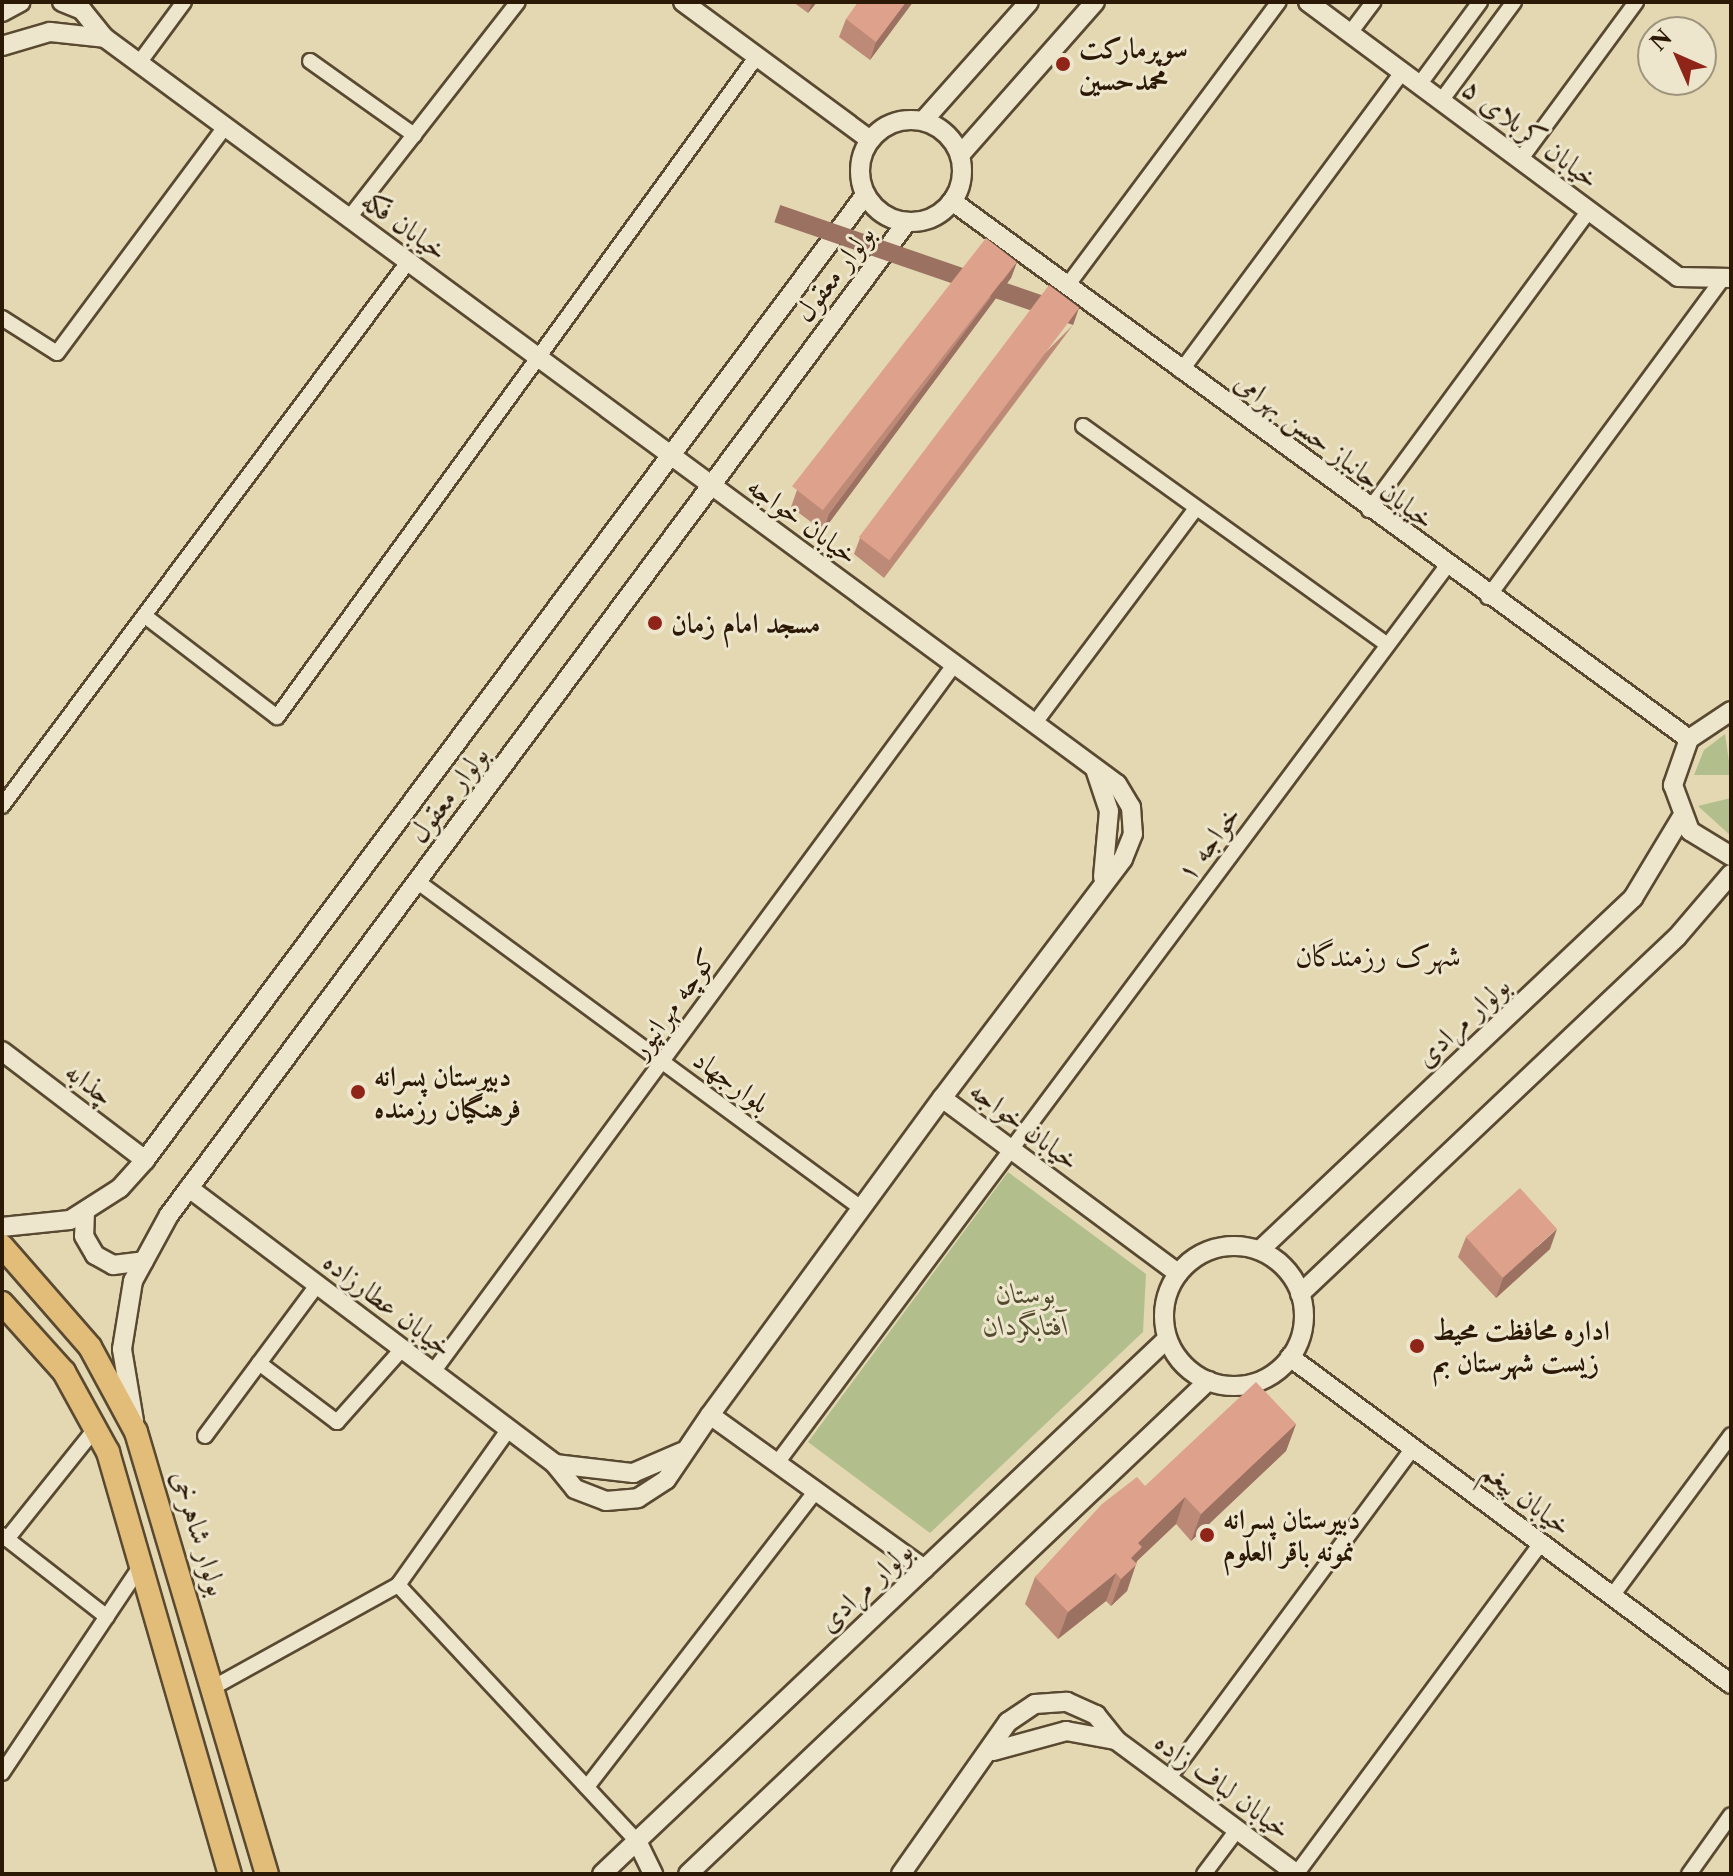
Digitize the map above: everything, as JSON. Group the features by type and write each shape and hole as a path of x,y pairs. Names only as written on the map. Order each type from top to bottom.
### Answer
{"main road":[{"name":"بولوار شاهرخی","path":"2,1246 90,1347 136,1432 267,1874"},
{"path":"2,1303 64,1372 95,1429 143,1563 230,1874"}],"street":[{"path":"2,12 21,2"},
{"name":"خیابان فکه","path":"62,2 82,10 105,38 671,457"},
{"path":"139,63 184,2"},
{"path":"683,2 870,140"},
{"path":"923,121 1029,2"},
{"path":"960,155 946,133 923,121 894,123 870,140 860,176 865,195 882,214 907,222 940,213 952,201 960,155 1095,2"},
{"path":"1067,286 1279,2"},
{"name":"خیابان کربلای ۵","path":"1308,2 1678,277 1726,279"},
{"path":"1350,33 1373,2"},
{"path":"1419,85 1480,2"},
{"path":"1441,101 1514,2"},
{"path":"1520,160 1636,2"},
{"path":"349,218 514,3"},
{"path":"2,46 50,32 105,38"},
{"path":"145,616 277,717 757,56"},
{"path":"310,61 414,135"},
{"path":"1181,371 1402,72"},
{"path":"2,318 57,353 225,127"},
{"name":"بولوار معقول","path":"2,1227 70,1220 145,1160 865,195"},
{"name":"خیابان جانباز حسن بهرامی","path":"952,201 1446,567 1689,739"},
{"path":"1369,510 1589,211"},
{"name":"بولوار معقول","path":"136,1432 122,1349 133,1281 189,1188 907,222"},
{"path":"2,806 408,262"},
{"path":"1488,597 1726,279"},
{"path":"1083,426 1388,645"},
{"name":"خیابان خواجه","path":"671,457 1117,784 1131,807 1133,834 1123,859 1103,877 942,1098 1178,1273"},
{"path":"1034,724 1196,508"},
{"name":"خواجه ۱","path":"777,1463 1446,567"},
{"name":"کوچه مهرانپور","path":"433,1372 954,665"},
{"path":"1731,711 1689,739 1673,785 1681,818 1702,843 1731,856"},
{"name":"بولوار مرادی","path":"1260,1250 1633,898 1681,818"},
{"path":"1300,1294 1677,937 1731,874"},
{"name":"بلوارجهاد","path":"418,882 861,1208"},
{"name":"چذابه","path":"2,1051 145,1160"},
{"name":"خیابان عطارزاده","path":"189,1188 554,1463 575,1489 606,1501 638,1498 666,1480 682,1452 942,1098"},
{"path":"85,1211 84,1236 95,1255 113,1265 144,1261"},
{"path":"1260,1250 1291,1276 1300,1294 1303,1327 1290,1357 1262,1380 1208,1381 1177,1357 1167,1339 1164,1305 1178,1273 1207,1251 1260,1250"},
{"path":"205,1436 317,1285"},
{"name":"بولوار مرادی","path":"602,1874 1167,1339"},
{"path":"259,1363 337,1422 402,1349"},
{"name":"خیابان بیغم","path":"1290,1357 1731,1684"},
{"path":"688,1874 1208,1381"},
{"path":"710,1415 924,1569"},
{"path":"95,1429 5,1537 107,1617"},
{"path":"214,1687 398,1585 509,1429"},
{"path":"1612,1596 1731,1435"},
{"path":"1168,1779 1413,1448"},
{"name":"خیابان عطارزاده","path":"554,1463 607,1475 682,1452"},
{"path":"587,1787 816,1491"},
{"path":"1297,1874 1541,1543"},
{"path":"2,1773 143,1563"},
{"path":"398,1585 637,1841 653,1874"},
{"name":"خیابان لباف زاده","path":"901,1874 993,1751 1008,1722 1035,1704 1067,1702 1096,1715 1116,1740 1297,1874"},
{"name":"خیابان لباف زاده","path":"993,1751 1066,1731 1116,1740"},
{"path":"1689,1874 1731,1815"},
{"path":"1204,1874 1237,1830"}],"green space":[{"path":"1725,734 1731,775 1694,775 1704,750"},
{"path":"1731,798 1731,836 1698,806"},
{"name":"بوستان آفتابگردان","path":"1008,1172 1146,1274 1143,1332 930,1533 808,1442"}],"building":[{"path":"858,2 906,2 876,42 846,19"},
{"path":"986,238 1017,262 823,510 792,486"},
{"path":"1049,285 1079,308 889,560 859,537"},
{"path":"1520,1188 1557,1229 1503,1278 1466,1237"},
{"path":"1256,1382 1296,1424 1201,1514 1185,1497 1138,1543 1142,1547 1131,1558 1137,1564 1121,1579 1116,1573 1068,1612 1035,1577 1102,1504 1137,1477 1145,1486"}],"place":[{"name":"سوپرمارکت محمدحسین","path":"1063,64"},
{"name":"مسجد امام زمان","path":"655,623"},
{"name":"دبیرستان پسرانه فرهنگیان رزمنده","path":"358,1092"},
{"name":"اداره محافظت محیط زیست شهرستان بم","path":"1417,1346"},
{"name":"دبیرستان پسرانه نمونه باقر العلوم","path":"1207,1535"}],"district":[{"name":"شهرک رزمندگان","path":"1378,956"}]}
